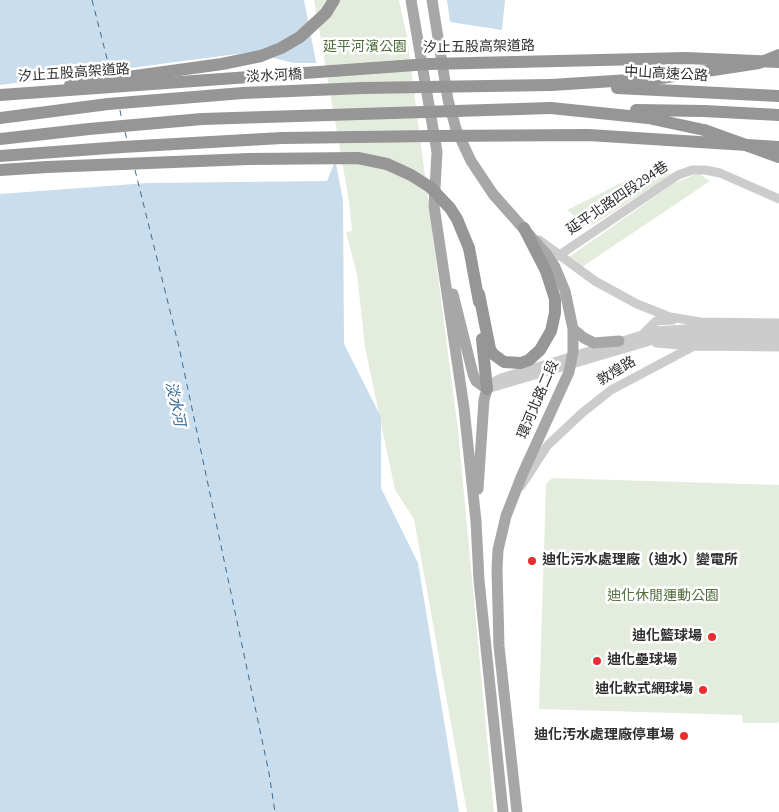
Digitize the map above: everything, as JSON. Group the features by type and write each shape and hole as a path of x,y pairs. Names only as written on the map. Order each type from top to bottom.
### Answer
{"highway":[{"path":"0,94 222,64 260,56 282,48 300,37 326,13 334,0"},
{"path":"551,85 661,78 759,63 779,55"},
{"name":"汐止五股高架道路","path":"0,94 429,64 686,58 779,62"},
{"name":"中山高速公路","path":"551,85 779,96"},
{"name":"淡水河橋","path":"0,118 108,104 243,93 364,88 551,85"},
{"path":"551,108 648,118 704,130 777,154"},
{"path":"0,139 202,119 551,108 704,111 779,115"},
{"path":"0,156 282,138 588,135 777,154"},
{"path":"0,170 248,159 358,158 387,164 411,175 430,187 450,208 457,219 469,248 490,349 493,354 504,362 521,363 529,360 540,350 551,331 554,313 555,299 553,287 524,228"},
{"path":"479,294 486,390"}],"main road":[{"path":"411,0 436,152 434,206 464,408 476,521 480,590 503,812"},
{"name":"環河北路二段","path":"432,0 448,100 456,129 471,160 493,194 524,228 555,267 565,291 573,330 572,360 566,379 522,475 501,532 497,569 499,646 516,812"},
{"path":"437,228 473,374 486,390 476,521"},
{"path":"573,330 594,344 620,342"}],"street":[{"name":"延平北路四段294巷","path":"558,256 678,176 692,170 720,173 779,200"},
{"path":"524,228 558,256 595,281 637,304 670,317 701,322"},
{"path":"644,338 656,321 779,323"},
{"path":"572,360 667,329 779,330"},
{"path":"486,390 620,342 644,338 677,337 779,338"},
{"path":"644,338 694,346"},
{"name":"敦煌路","path":"512,501 547,446 582,413 611,390 694,346 779,346"}],"green space":[{"name":"延平河濱公園","path":"314,0 399,0 407,37 458,430 494,812 467,812 414,519 395,490 365,347 357,274 346,232 352,231 349,201"},
{"path":"648,172 673,174 588,228 567,210 629,179"},
{"path":"698,173 710,181 582,267 569,257 673,184"},
{"name":"迪化休閒運動公園","path":"552,478 779,485 778,723 743,723 742,715 539,709 546,484"}],"water":[{"name":"淡水河","path":"0,0 304,0 343,200 344,344 381,417 381,488 418,563 459,812 0,812"},
{"path":"447,0 505,0 502,30 450,22"}],"pier":[{"path":"252,52 293,63 319,63 337,159 327,181 148,183 0,194 0,85"}],"ferry route":[{"path":"92,0 111,74"},
{"path":"120,110 122,121"},
{"path":"125,132 127,140"},
{"path":"135,170 179,347 269,773 275,812"}],"place":[{"name":"迪化污水處理廠（迪水）變電所","path":"532,561"},
{"name":"迪化籃球場","path":"712,637"},
{"name":"迪化壘球場","path":"597,661"},
{"name":"迪化軟式網球場","path":"703,690"},
{"name":"迪化汚水處理廠停車場","path":"684,736"}]}
